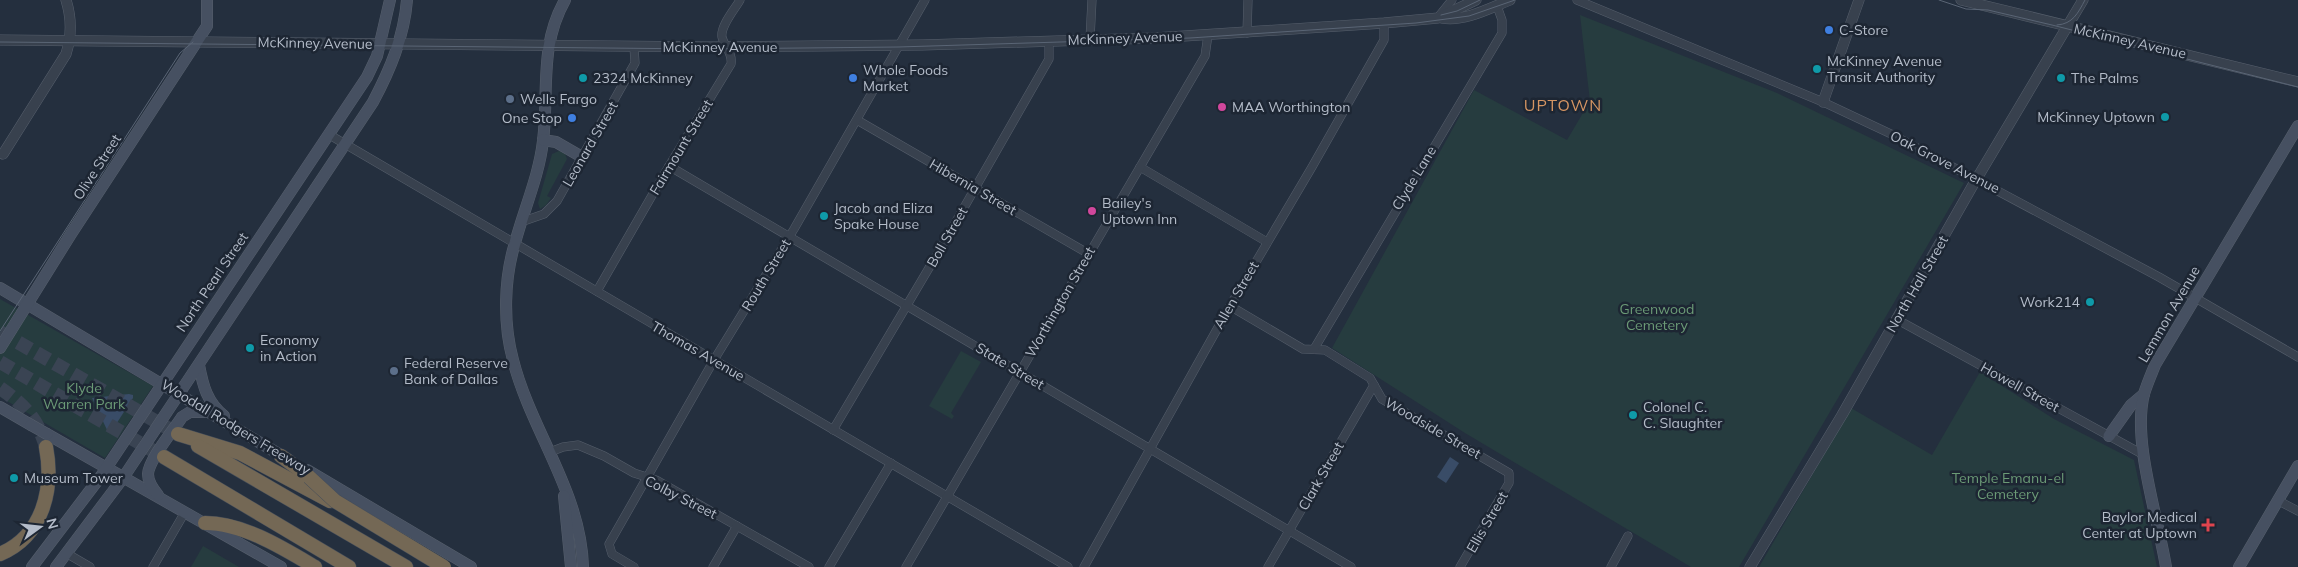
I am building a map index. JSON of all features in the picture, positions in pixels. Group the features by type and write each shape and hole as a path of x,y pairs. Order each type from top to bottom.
{"highway":[{"path":"406,567 178,434 240,453 316,492 449,567"},
{"path":"0,554 12,549 27,537 40,516 50,479 47,441"},
{"path":"281,456 309,477 335,501 444,567"},
{"path":"164,457 349,567"},
{"path":"205,523 219,523 251,534 281,547 315,567"}],"main road":[{"name":"Olive Street","path":"0,348 207,26 207,0"},
{"name":"North Pearl Street","path":"32,567 107,468 367,77 381,44 390,0"},
{"path":"56,567 124,478 373,102 387,74 398,44 407,0"},
{"path":"565,0 552,28 548,46 543,140 536,173 514,244 507,290 510,344 522,388 574,510 582,567"},
{"name":"Lemmon Avenue","path":"2166,567 2144,455 2141,425 2144,394 2155,365 2298,126"},
{"path":"543,140 556,142 582,157"},
{"name":"Woodall Rodgers Freeway","path":"0,288 471,567"},
{"path":"199,365 206,395 231,426"},
{"path":"2109,436 2130,405 2144,394"},
{"path":"0,407 31,425 47,441 107,468 281,567"},
{"path":"160,498 150,484 148,475 150,465 182,417 194,412 208,412"},
{"path":"2239,567 2298,466"},
{"path":"563,484 570,567"}],"street":[{"path":"3,154 62,62 70,40 71,20 66,0"},
{"name":"Fairmount Street","path":"597,292 668,166 731,64 732,59 722,36 723,30 740,0"},
{"name":"Routh Street","path":"634,567 615,556 610,551 609,544 714,360 790,236 925,0"},
{"path":"1090,39 1092,0"},
{"path":"1247,33 1248,0"},
{"path":"1438,18 1452,0"},
{"name":"McKinney Avenue","path":"1438,18 1476,0"},
{"name":"McKinney Avenue","path":"0,40 634,47 898,45 1208,35 1438,18 1447,19 1497,6 1510,0"},
{"name":"Oak Grove Avenue","path":"1577,0 1823,102 1891,134 1977,178 2196,298 2298,357"},
{"path":"1823,102 1859,0"},
{"name":"McKinney Avenue","path":"1961,0 2298,82"},
{"name":"North Hall Street","path":"1750,567 2083,0"},
{"name":"Clyde Lane","path":"1314,349 1502,33 1502,20 1497,6"},
{"name":"Allen Street","path":"1084,567 1230,306 1384,40 1384,23"},
{"name":"Worthington Street","path":"906,567 1206,54 1208,35"},
{"name":"Boll Street","path":"833,430 1049,59 1049,41"},
{"name":"Leonard Street","path":"521,222 544,214 552,208 635,63 634,47"},
{"name":"Hibernia Street","path":"857,120 1089,254"},
{"name":"Thomas Avenue","path":"328,134 1068,567"},
{"name":"State Street","path":"668,166 1351,567"},
{"path":"1140,167 1267,242"},
{"name":"Woodside Street","path":"1230,306 1303,349 1325,350 1367,376 1382,399 1506,471 1510,476"},
{"name":"Howell Street","path":"1896,319 2144,455"},
{"name":"Clark Street","path":"1268,567 1374,385"},
{"name":"Colby Street","path":"550,452 578,445 604,456 634,474 656,480 809,567"},
{"path":"829,567 891,463"},
{"name":"Ellis Street","path":"1460,567 1509,483 1510,476"},
{"path":"2277,500 2298,511"},
{"path":"153,567 185,512"},
{"path":"713,567 737,526"},
{"path":"1611,567 1628,536"},
{"path":"66,553 90,567"}],"green space":[{"name":"Greenwood Cemetery","path":"1580,15 1777,93 1964,183 1739,567 1691,567 1465,433 1332,348 1474,90 1567,140 1590,101"},
{"path":"559,151 565,154 567,159 547,196 551,198 540,209 538,203 552,154"},
{"name":"Klyde Warren Park","path":"0,299 153,386 105,458 0,397"},
{"path":"961,351 981,362 951,413 954,416 952,419 929,406"},
{"name":"Temple Emanu-el Cemetery","path":"1980,372 2054,419 2134,460 2157,567 1759,567 1851,408 1932,455"},
{"path":"203,546 239,567 191,567"}],"water":[{"path":"133,395 133,398 111,432 108,432 92,398"},
{"path":"1450,457 1459,463 1446,483 1437,477"}],"tunnel":[{"path":"0,332 178,434"},
{"path":"0,362 164,457"},
{"path":"0,388 29,413 39,428 46,447"}],"tram line":[{"path":"1441,15 1457,11 1480,0"},
{"path":"0,42 706,49 898,47 1190,38 1416,23 1469,16 1515,0"},
{"path":"1939,0 1966,9 1988,10 2052,25 2298,87"},
{"path":"2057,25 2071,20 2085,0"},
{"path":"0,331 180,53 193,42"}],"place":[{"name":"C-Store","path":"1829,30"},
{"name":"McKinney Avenue Transit Authority","path":"1817,69"},
{"name":"2324 McKinney","path":"583,78"},
{"name":"Whole Foods Market","path":"853,78"},
{"name":"The Palms","path":"2061,78"},
{"name":"Wells Fargo","path":"510,99"},
{"name":"MAA Worthington","path":"1222,107"},
{"name":"McKinney Uptown","path":"2165,117"},
{"name":"One Stop","path":"572,118"},
{"name":"Bailey's Uptown Inn","path":"1092,211"},
{"name":"Jacob and Eliza Spake House","path":"824,216"},
{"name":"Work214","path":"2090,302"},
{"name":"Economy in Action","path":"250,348"},
{"name":"Federal Reserve Bank of Dallas","path":"394,371"},
{"name":"Colonel C. C. Slaughter","path":"1633,415"},
{"name":"Museum Tower","path":"14,478"},
{"name":"Baylor Medical Center at Uptown","path":"2208,525"}],"district":[{"name":"UPTOWN","path":"1563,105"}]}
